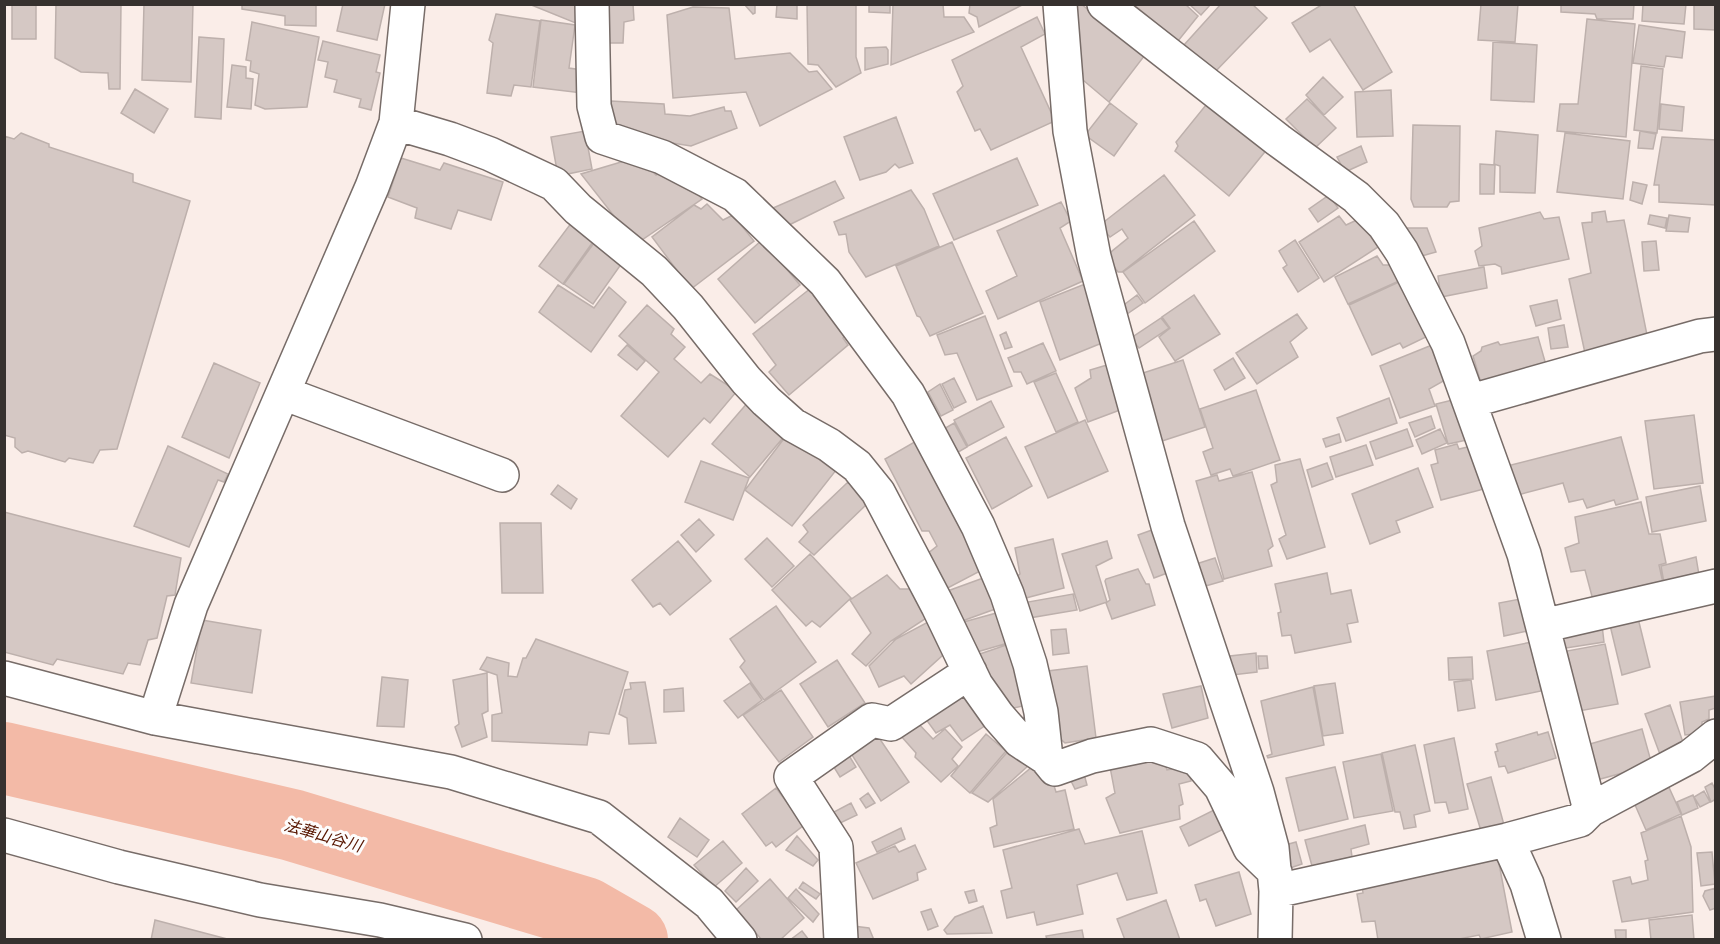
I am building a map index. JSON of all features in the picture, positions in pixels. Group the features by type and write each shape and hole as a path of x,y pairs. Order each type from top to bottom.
{"street":[{"path":"154,718 191,605 372,187 396,123 408,4"},
{"path":"592,4 594,106 602,137 662,157 735,195 825,282 908,394 978,526 1007,594 1030,664 1041,712 1046,758"},
{"path":"1060,4 1070,131 1095,257 1168,526 1257,792 1272,848 1276,881 1275,939"},
{"path":"1104,4 1278,140 1356,197 1384,225 1402,252 1448,343 1471,401 1524,554 1590,810"},
{"path":"396,123 490,154 554,184 578,210 654,271 688,307 746,380 766,401 793,425 829,445 857,466 878,492 970,672 998,716 1020,741 1046,758 1056,769 1092,756 1151,744 1197,759 1221,787 1250,848 1276,881"},
{"path":"1471,401 1700,336 1716,334"},
{"path":"283,393 502,475"},
{"path":"1543,628 1555,623 1716,586"},
{"path":"841,939 836,847 791,777 872,720 891,724 970,672"},
{"path":"4,678 154,718 451,772 599,817 709,903 740,939"},
{"path":"1276,881 1507,840 1580,820 1590,810 1691,756 1716,736"},
{"path":"4,835 129,870 260,900 380,920 465,939"},
{"path":"1507,840 1527,884 1544,939"}],"building":[{"path":"12,4 36,4 36,39 12,39"},
{"path":"56,4 121,4 120,89 109,89 108,73 81,72 55,58"},
{"path":"144,4 193,4 191,82 142,80"},
{"path":"242,4 316,4 316,26 285,25 285,16 242,9"},
{"path":"343,4 385,4 377,40 337,31"},
{"path":"529,4 578,4 578,24"},
{"path":"600,4 633,4 634,20 624,22 623,43 602,43"},
{"path":"744,4 755,4 755,13 753,14"},
{"path":"777,4 797,4 797,19 776,17"},
{"path":"807,4 856,4 856,57 861,73 836,87 818,65 808,64"},
{"path":"869,4 890,4 890,13 869,12"},
{"path":"893,4 943,4 944,17 964,17 974,32 891,65"},
{"path":"970,4 1024,4 979,27 977,17 969,13"},
{"path":"1074,4 1081,4 1145,55 1109,102 1077,75"},
{"path":"1133,4 1185,4 1198,16 1178,41"},
{"path":"1189,4 1211,4 1201,15"},
{"path":"1221,4 1252,4 1267,18 1214,73 1184,45"},
{"path":"1323,4 1353,4 1392,72 1363,90 1330,39 1310,52 1292,23"},
{"path":"1481,4 1518,4 1515,42 1478,40"},
{"path":"1561,4 1634,4 1633,19 1597,19 1595,14 1561,12"},
{"path":"1643,4 1686,4 1684,24 1642,21"},
{"path":"1694,4 1716,4 1716,30 1694,29"},
{"path":"693,7 729,8 735,59 790,53 809,72 817,71 832,89 760,126 746,92 673,98 667,15"},
{"path":"496,14 540,21 531,87 514,85 511,96 487,93 493,43 489,40"},
{"path":"1037,17 1045,34 1021,47 1055,121 991,150 980,129 975,131 957,92 963,86 952,60"},
{"path":"1587,19 1635,24 1626,137 1557,131 1560,104 1578,104"},
{"path":"541,20 575,25 569,68 582,70 582,93 533,87"},
{"path":"252,22 319,37 307,107 265,109 255,105 259,74 250,71 251,61 246,60"},
{"path":"1639,25 1685,32 1682,58 1666,56 1664,67 1633,63"},
{"path":"199,37 224,39 221,119 195,117"},
{"path":"323,41 380,55 376,72 380,73 371,110 359,107 361,99 334,92 337,80 325,77 328,62 318,60"},
{"path":"1493,42 1537,45 1534,102 1491,100"},
{"path":"886,47 888,64 865,70 865,48"},
{"path":"232,65 246,67 246,78 253,79 251,109 227,107"},
{"path":"1641,66 1663,69 1657,133 1634,130"},
{"path":"1323,77 1343,97 1324,115 1306,95"},
{"path":"135,89 168,109 154,133 121,113"},
{"path":"1391,90 1393,136 1357,137 1355,92"},
{"path":"1307,99 1336,128 1315,148 1286,119"},
{"path":"1210,100 1268,148 1229,196 1175,151 1178,146 1176,142"},
{"path":"611,101 664,104 665,114 690,116 724,107 725,111 731,111 737,128 691,146 647,139 612,121"},
{"path":"1110,103 1137,124 1114,156 1085,135"},
{"path":"1661,104 1684,107 1682,131 1659,129"},
{"path":"896,117 913,163 899,168 895,164 886,172 860,180 844,137"},
{"path":"1413,125 1460,126 1459,201 1450,202 1447,207 1414,207 1411,199"},
{"path":"585,131 592,169 558,176 551,137"},
{"path":"1496,131 1538,135 1535,193 1500,192 1500,166 1494,164"},
{"path":"1640,131 1656,134 1653,149 1638,148"},
{"path":"21,133 49,144 49,147 133,174 133,182 190,201 117,449 100,450 93,463 69,458 65,462 28,451 22,453 15,447 15,438 4,435 4,136 14,139"},
{"path":"1565,133 1630,141 1623,199 1557,192"},
{"path":"1662,137 1716,140 1716,205 1659,202 1659,185 1654,185"},
{"path":"1361,146 1367,162 1345,172 1337,157"},
{"path":"401,158 440,170 444,163 503,182 491,220 458,210 451,229 415,218 417,208 388,197"},
{"path":"1017,158 1038,205 954,240 933,194"},
{"path":"631,159 644,163 656,175 661,172 689,183 702,199 636,244 581,174"},
{"path":"1480,164 1495,165 1494,194 1480,194"},
{"path":"1164,175 1195,215 1122,272 1118,272 1106,256 1128,238 1122,229 1110,237 1100,225"},
{"path":"835,181 844,198 789,225 773,208"},
{"path":"1633,182 1647,185 1642,204 1630,200"},
{"path":"911,190 924,209 939,246 866,277 849,252 846,234 839,235 834,222"},
{"path":"1329,195 1338,208 1318,222 1309,209"},
{"path":"1061,202 1071,221 1060,228 1083,281 998,319 986,291 1017,276 997,231"},
{"path":"707,204 723,220 733,215 754,241 691,289 652,237 694,205 701,209"},
{"path":"1605,211 1607,222 1624,220 1648,340 1585,353 1569,279 1591,273 1582,223 1592,222 1592,213"},
{"path":"1540,212 1544,219 1559,217 1569,259 1502,274 1501,267 1495,264 1479,266 1475,251 1482,246 1479,228"},
{"path":"1650,215 1667,218 1665,228 1648,224"},
{"path":"1669,215 1690,218 1688,232 1666,231"},
{"path":"1339,216 1346,225 1359,219 1378,247 1324,282 1299,242"},
{"path":"1194,221 1215,251 1145,303 1123,272"},
{"path":"572,222 595,239 563,284 539,266"},
{"path":"1404,228 1427,228 1436,252 1418,257"},
{"path":"762,240 800,285 755,323 718,279"},
{"path":"1295,240 1319,278 1298,292 1283,268 1287,265 1279,251"},
{"path":"1656,241 1659,270 1644,271 1642,242"},
{"path":"952,242 983,313 930,336 920,317 917,316 896,266"},
{"path":"594,243 622,263 593,304 564,284"},
{"path":"1377,256 1383,265 1392,265 1399,281 1348,304 1335,277"},
{"path":"1484,267 1487,288 1441,297 1438,276"},
{"path":"1401,281 1426,337 1403,348 1400,343 1372,355 1349,305"},
{"path":"1085,284 1102,343 1060,360 1040,302"},
{"path":"558,285 594,308 609,287 626,302 591,352 539,312"},
{"path":"811,288 846,335 843,338 848,345 789,395 769,372 776,365 753,334"},
{"path":"1137,295 1143,303 1127,314 1121,307"},
{"path":"1194,295 1220,334 1175,361 1159,337 1170,328 1162,317"},
{"path":"1557,300 1561,319 1536,326 1530,306"},
{"path":"647,305 674,329 671,334 685,347 674,359 701,383 710,374 737,391 710,423 704,418 668,457 621,416 659,372 619,336"},
{"path":"1297,314 1307,328 1290,342 1298,357 1257,384 1236,353"},
{"path":"985,316 1012,386 977,400 957,353 945,355 937,335"},
{"path":"1161,318 1169,328 1139,348 1131,338"},
{"path":"1564,325 1568,347 1551,349 1548,328"},
{"path":"1006,332 1012,347 1005,349 1000,335"},
{"path":"1538,337 1546,365 1481,383 1473,356 1481,351 1482,347 1498,342 1500,345"},
{"path":"1043,343 1056,371 1027,384 1021,372 1014,372 1008,358"},
{"path":"627,345 645,361 637,370 618,355"},
{"path":"1432,345 1447,379 1429,389 1435,406 1400,418 1380,366"},
{"path":"1233,358 1245,378 1225,390 1214,370"},
{"path":"1183,360 1205,427 1159,442 1140,374"},
{"path":"214,363 260,383 229,458 182,437"},
{"path":"1107,365 1120,410 1088,422 1075,388 1091,378 1090,370"},
{"path":"1056,373 1078,422 1056,432 1034,382"},
{"path":"954,378 966,402 954,408 942,384"},
{"path":"940,384 953,410 941,416 928,392"},
{"path":"1256,390 1280,460 1233,476 1230,469 1211,475 1203,452 1213,448 1200,409"},
{"path":"1389,398 1397,423 1346,441 1337,418"},
{"path":"1457,399 1467,440 1448,444 1436,404"},
{"path":"749,401 787,433 750,477 712,444"},
{"path":"991,401 1004,427 968,446 954,420"},
{"path":"1694,415 1703,483 1654,489 1645,421"},
{"path":"1431,416 1435,428 1415,437 1409,423"},
{"path":"1085,420 1108,471 1048,498 1025,447"},
{"path":"954,423 967,447 955,454 942,430"},
{"path":"1407,429 1413,446 1376,459 1370,442"},
{"path":"1440,429 1447,443 1422,454 1416,440"},
{"path":"789,432 837,469 792,526 745,490"},
{"path":"1339,434 1341,442 1326,447 1323,439"},
{"path":"1006,437 1032,486 992,509 966,458"},
{"path":"1621,437 1638,499 1616,505 1614,500 1587,508 1583,499 1569,502 1563,483 1514,496 1507,466"},
{"path":"918,440 984,569 940,592 922,558 937,546 929,531 922,531 885,459"},
{"path":"1457,444 1459,449 1472,446 1484,489 1441,500 1431,465 1438,463 1435,450"},
{"path":"1366,445 1373,465 1336,477 1330,457"},
{"path":"168,446 228,474 224,482 218,480 189,547 134,526"},
{"path":"1300,459 1325,547 1287,559 1279,539 1286,535 1271,485 1277,482 1275,465"},
{"path":"701,461 749,478 733,520 685,502"},
{"path":"1327,463 1333,479 1312,487 1307,470"},
{"path":"1418,468 1433,507 1396,521 1400,532 1370,544 1352,494"},
{"path":"1252,472 1273,546 1268,550 1272,566 1224,579 1196,481 1217,475 1219,481"},
{"path":"848,482 868,503 814,555 799,542 808,532 803,525"},
{"path":"558,485 577,499 571,509 551,494"},
{"path":"1700,486 1706,521 1652,532 1646,497"},
{"path":"1641,502 1649,534 1660,534 1666,563 1659,565 1663,583 1593,600 1585,570 1571,572 1565,548 1579,543 1575,517"},
{"path":"4,512 181,558 175,595 167,596 157,638 148,640 140,665 128,663 123,674 57,659 53,665 4,652"},
{"path":"699,519 714,535 696,552 681,535"},
{"path":"500,523 541,523 543,593 502,593"},
{"path":"1163,526 1178,569 1154,578 1138,535"},
{"path":"767,538 794,566 772,587 745,559"},
{"path":"1053,539 1064,588 1022,599 1016,577 1020,574 1015,548"},
{"path":"678,541 711,581 670,615 660,603 653,607 632,580"},
{"path":"1107,541 1112,558 1096,566 1107,602 1080,611 1062,554"},
{"path":"810,554 851,598 820,627 812,621 806,626 772,590"},
{"path":"1696,557 1699,575 1664,583 1661,566"},
{"path":"1215,558 1223,581 1202,587 1196,564"},
{"path":"1138,569 1146,584 1149,584 1155,605 1112,619 1106,603 1110,600 1106,579"},
{"path":"1327,573 1331,594 1351,590 1358,622 1347,624 1351,642 1295,653 1291,635 1282,636 1278,613 1281,612 1275,584"},
{"path":"887,575 900,589 912,589 928,617 891,641 866,666 852,654 871,633 850,600"},
{"path":"986,577 998,608 954,624 942,593"},
{"path":"1073,594 1077,610 1029,618 1028,602"},
{"path":"1520,599 1527,631 1504,636 1499,603"},
{"path":"776,606 816,662 764,700 740,667 745,661 730,639"},
{"path":"1000,612 1008,643 970,654 960,623"},
{"path":"1637,614 1650,667 1622,675 1609,621"},
{"path":"202,620 261,630 252,693 191,683"},
{"path":"928,622 943,655 911,684 904,676 879,687 869,666 896,639"},
{"path":"1602,625 1604,642 1560,649 1558,631"},
{"path":"1066,629 1069,653 1053,655 1051,630"},
{"path":"536,639 628,672 609,734 589,732 587,745 492,741 492,715 502,713 497,675 480,669 487,657 509,663 508,676 517,677 523,658 526,658"},
{"path":"1532,642 1541,691 1496,700 1487,651"},
{"path":"1009,644 1027,705 1005,710 977,655"},
{"path":"1605,644 1618,704 1579,711 1567,651"},
{"path":"1256,653 1257,672 1232,675 1230,656"},
{"path":"1258,656 1267,656 1268,668 1259,669"},
{"path":"1472,657 1473,679 1449,680 1448,658"},
{"path":"837,660 865,703 828,727 800,684"},
{"path":"1087,666 1096,738 1065,743 1056,735 1048,671"},
{"path":"487,673 488,711 482,714 487,737 462,747 455,727 459,724 453,680"},
{"path":"382,677 408,680 404,727 377,726"},
{"path":"1471,680 1475,708 1458,711 1454,682"},
{"path":"645,682 656,743 629,744 627,718 619,714 625,690 631,689 630,683"},
{"path":"750,683 762,700 738,718 724,701"},
{"path":"1335,683 1343,733 1323,736 1314,686"},
{"path":"961,685 986,725 962,741 950,725 936,733 920,711"},
{"path":"1201,686 1208,718 1172,728 1163,694"},
{"path":"1313,687 1324,745 1268,758 1267,756 1272,754 1261,701"},
{"path":"683,688 684,711 664,712 664,690"},
{"path":"781,690 813,737 779,762 743,715"},
{"path":"1716,696 1716,708 1709,710 1709,719 1702,722 1702,733 1685,735 1680,702"},
{"path":"1670,705 1685,748 1661,757 1645,714"},
{"path":"916,721 933,739 945,729 962,747 952,759 958,766 941,782 915,757 916,753 901,736"},
{"path":"873,729 909,782 881,801 847,747"},
{"path":"1642,729 1652,765 1593,781 1583,746"},
{"path":"1537,732 1538,735 1548,732 1556,758 1508,773 1505,766 1499,767 1495,752 1498,751 1496,744"},
{"path":"986,734 1006,751 970,793 951,776"},
{"path":"1454,738 1468,809 1449,813 1446,802 1435,803 1424,745"},
{"path":"1415,745 1430,811 1414,815 1416,827 1404,829 1400,812 1395,812 1382,753"},
{"path":"845,749 856,767 840,777 829,759"},
{"path":"1010,749 1029,765 988,802 972,793"},
{"path":"1162,754 1167,770 1188,766 1191,781 1179,784 1183,804 1179,806 1180,819 1120,833 1106,798 1115,793 1110,767"},
{"path":"1381,754 1393,811 1354,818 1343,762"},
{"path":"1032,767 1051,776 1056,792 1065,790 1074,829 994,847 990,828 997,825 993,799"},
{"path":"1335,767 1348,819 1299,831 1286,778"},
{"path":"1084,774 1087,785 1075,789 1070,779"},
{"path":"1491,777 1504,825 1481,831 1467,784"},
{"path":"1667,783 1681,814 1646,830 1632,798"},
{"path":"1712,783 1716,791 1716,799 1711,802 1705,787"},
{"path":"776,788 804,825 776,847 772,842 766,846 742,814"},
{"path":"1704,791 1710,802 1700,807 1694,797"},
{"path":"868,793 875,803 866,808 860,799"},
{"path":"1693,795 1698,808 1682,815 1677,802"},
{"path":"851,803 857,815 838,824 832,813"},
{"path":"1218,808 1228,827 1189,846 1180,827"},
{"path":"1681,816 1691,847 1693,912 1622,922 1613,881 1630,877 1632,884 1648,880 1645,861 1648,860 1641,833"},
{"path":"680,818 709,840 697,857 668,837"},
{"path":"1365,825 1369,844 1351,849 1352,857 1312,866 1305,840"},
{"path":"901,828 905,839 877,852 872,842"},
{"path":"1079,829 1085,844 1142,831 1157,893 1127,900 1117,873 1077,885 1083,914 1037,925 1034,912 1007,918 1001,891 1012,888 1003,850"},
{"path":"797,836 818,860 813,866 786,850"},
{"path":"723,841 742,863 714,887 694,865"},
{"path":"1296,842 1302,864 1290,868 1285,845"},
{"path":"915,845 926,869 917,873 918,880 873,899 856,863 895,846 899,852"},
{"path":"1712,852 1715,884 1701,886 1697,853"},
{"path":"1497,853 1512,932 1481,939 1479,935 1454,940 1378,940 1375,921 1362,922 1357,894 1363,893 1361,877"},
{"path":"746,868 758,881 736,902 725,891"},
{"path":"1239,872 1251,914 1216,926 1206,899 1200,901 1195,885"},
{"path":"770,879 804,918 780,940 762,940 736,910"},
{"path":"803,882 820,894 816,899 799,888"},
{"path":"1716,888 1716,908 1710,910 1703,896 1705,891"},
{"path":"796,889 819,914 813,922 788,898"},
{"path":"974,890 977,901 969,903 965,892"},
{"path":"1166,900 1180,940 1125,940 1117,919"},
{"path":"983,906 992,933 947,934 944,930 955,917"},
{"path":"931,909 938,926 928,930 921,912"},
{"path":"1692,915 1694,940 1651,940 1649,920"},
{"path":"155,920 231,940 151,940"},
{"path":"853,926 869,928 874,940 854,940"},
{"path":"1082,930 1084,940 1047,940 1046,936"},
{"path":"1615,930 1626,930 1626,940 1616,940"},
{"path":"802,931 809,940 790,940"}],"waterway":[{"name":"法華山谷川","path":"4,758 292,825 585,913 632,940"}]}
